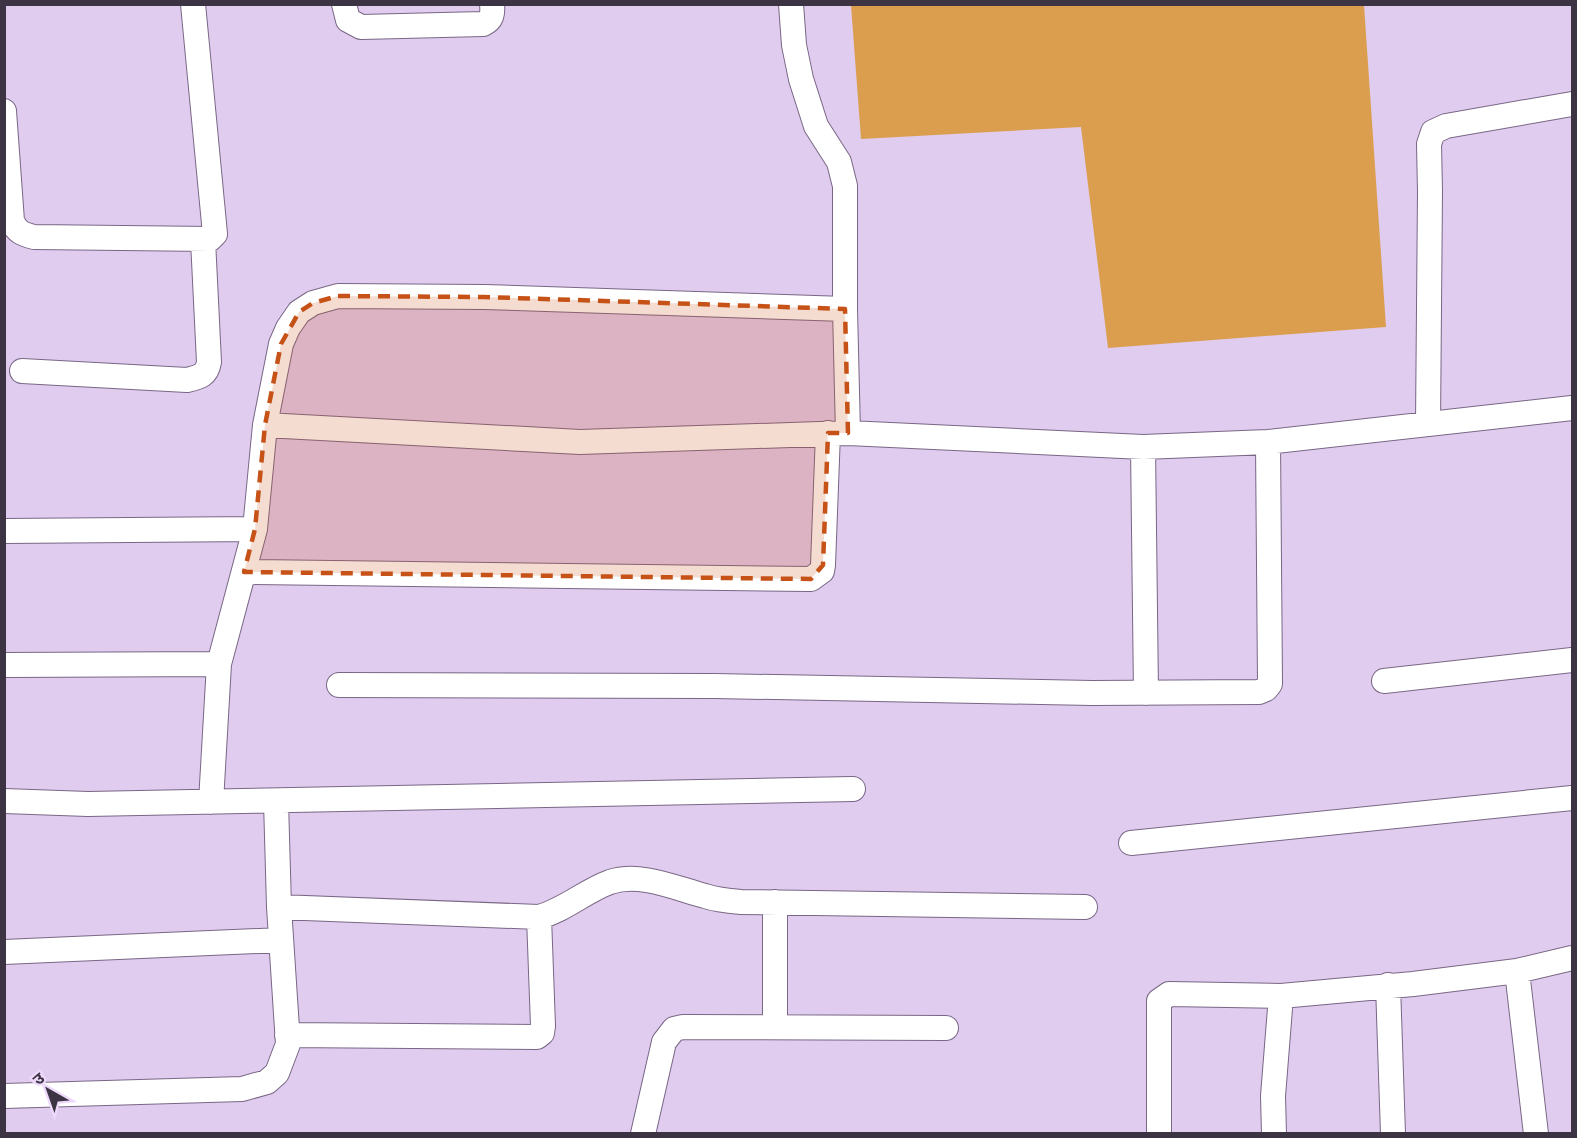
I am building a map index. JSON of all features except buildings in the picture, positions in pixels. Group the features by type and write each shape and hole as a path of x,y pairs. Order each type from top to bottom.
{"street":[{"path":"4,111 12,221 23,235 210,239 215,234 193,4"},
{"path":"344,4 348,20 361,27 483,24 493,14 492,4"},
{"path":"244,572 811,579 822,571 838,433 845,309 845,186 839,162 816,126 801,79 794,45 791,4"},
{"path":"1428,424 1430,192 1428,144 1430,135 1446,126 1572,105"},
{"path":"22,371 187,380 204,375 208,370 209,362 203,240"},
{"path":"211,802 219,664 255,529 265,425 281,344 299,312 313,303 338,296 496,298 845,309"},
{"path":"265,425 579,442 838,433 1143,447 1268,442 1572,408"},
{"path":"339,685 715,686 1146,693 1259,692 1270,684 1268,442"},
{"path":"1143,447 1146,693"},
{"path":"4,531 255,529"},
{"path":"1384,681 1572,660"},
{"path":"4,665 219,664"},
{"path":"4,801 88,804 853,789"},
{"path":"1131,843 1572,798"},
{"path":"4,1096 242,1089 267,1082 277,1073 288,1044 279,907 276,801"},
{"path":"279,907 539,917 564,908 610,882 627,879 668,885 722,900 1085,907"},
{"path":"775,902 775,1027"},
{"path":"287,1035 537,1037 542,1033 543,1026 539,917"},
{"path":"4,952 281,940"},
{"path":"1159,1134 1160,999 1169,994 1281,996 1517,971 1572,958"},
{"path":"1517,971 1536,1134"},
{"path":"1388,985 1393,1134"},
{"path":"1274,1134 1273,1096 1281,996"},
{"path":"642,1134 664,1042 674,1029 683,1026 946,1029"}],"highlighted area":[{"path":"338,296 484,297 845,309 848,433 828,433 823,565 811,579 244,572 255,529 265,425 281,344 299,312 313,303"}],"shaded area":[{"path":"851,5 1364,5 1386,327 1108,348 1081,127 861,139"}]}
